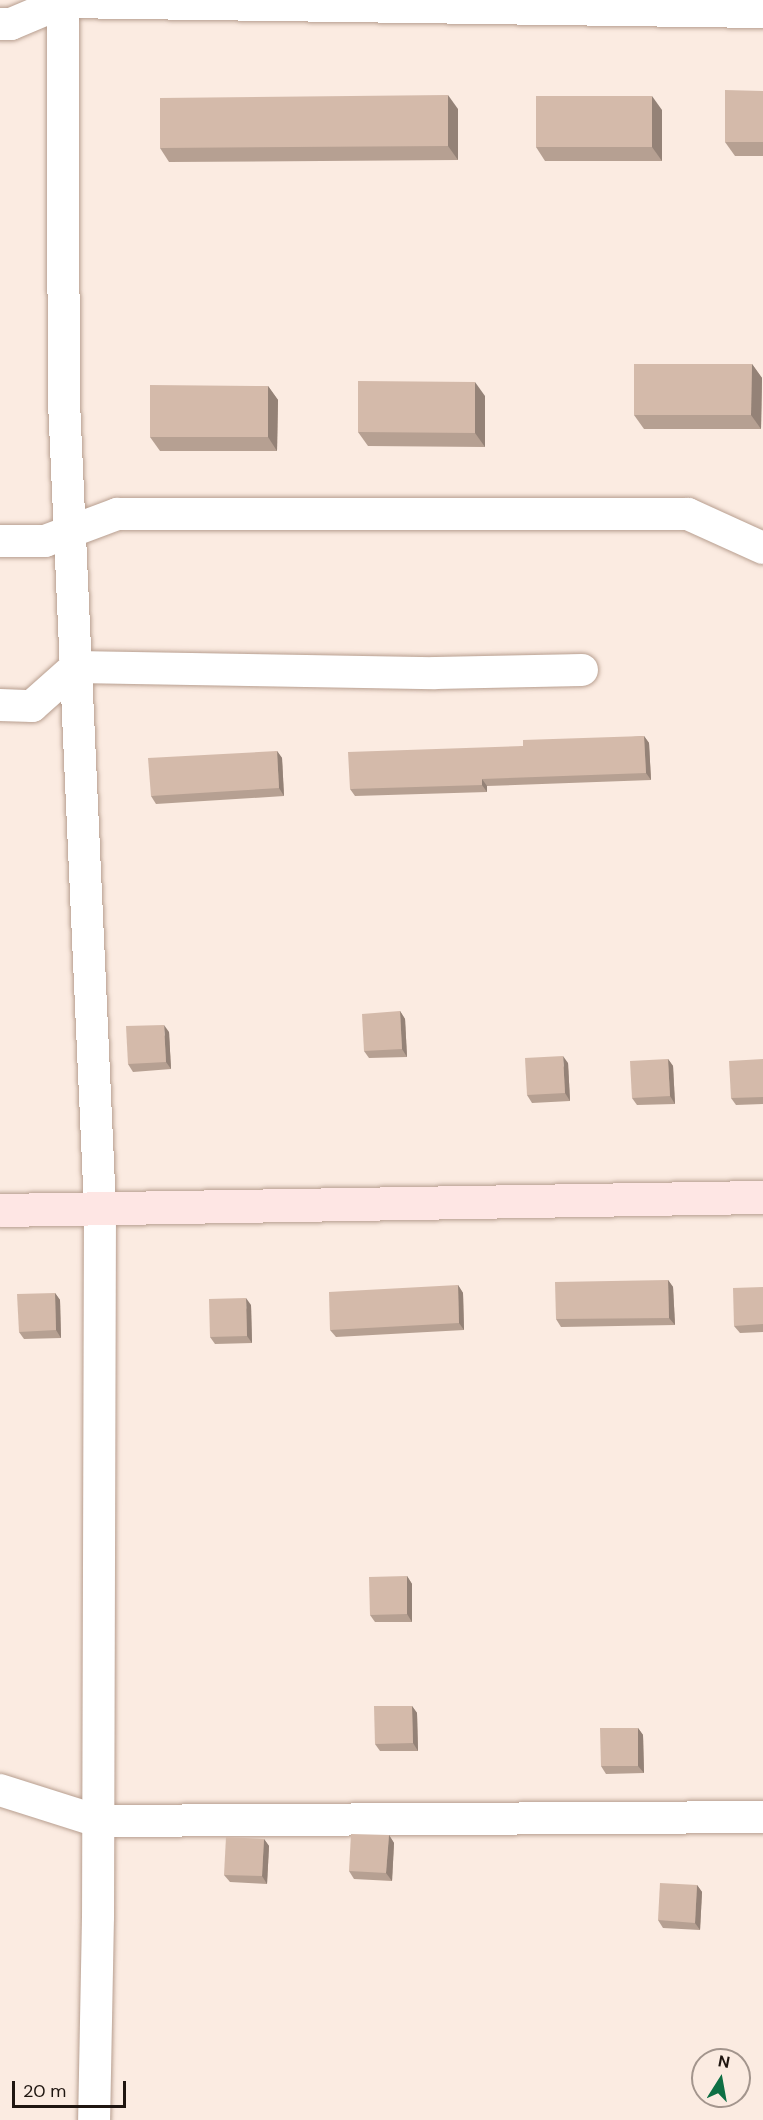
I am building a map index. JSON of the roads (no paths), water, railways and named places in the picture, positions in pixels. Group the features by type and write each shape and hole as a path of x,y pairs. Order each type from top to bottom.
{"main road":[{"path":"0,1210 763,1197"}],"street":[{"path":"0,24 11,24 63,1 763,12"},
{"path":"63,1 64,402 100,1208 98,1821 94,2120"},
{"path":"0,541 45,541 117,514 688,514 763,548"},
{"path":"0,705 32,706 76,667 435,673 582,670"},
{"path":"0,1790 98,1821 763,1816"}]}
